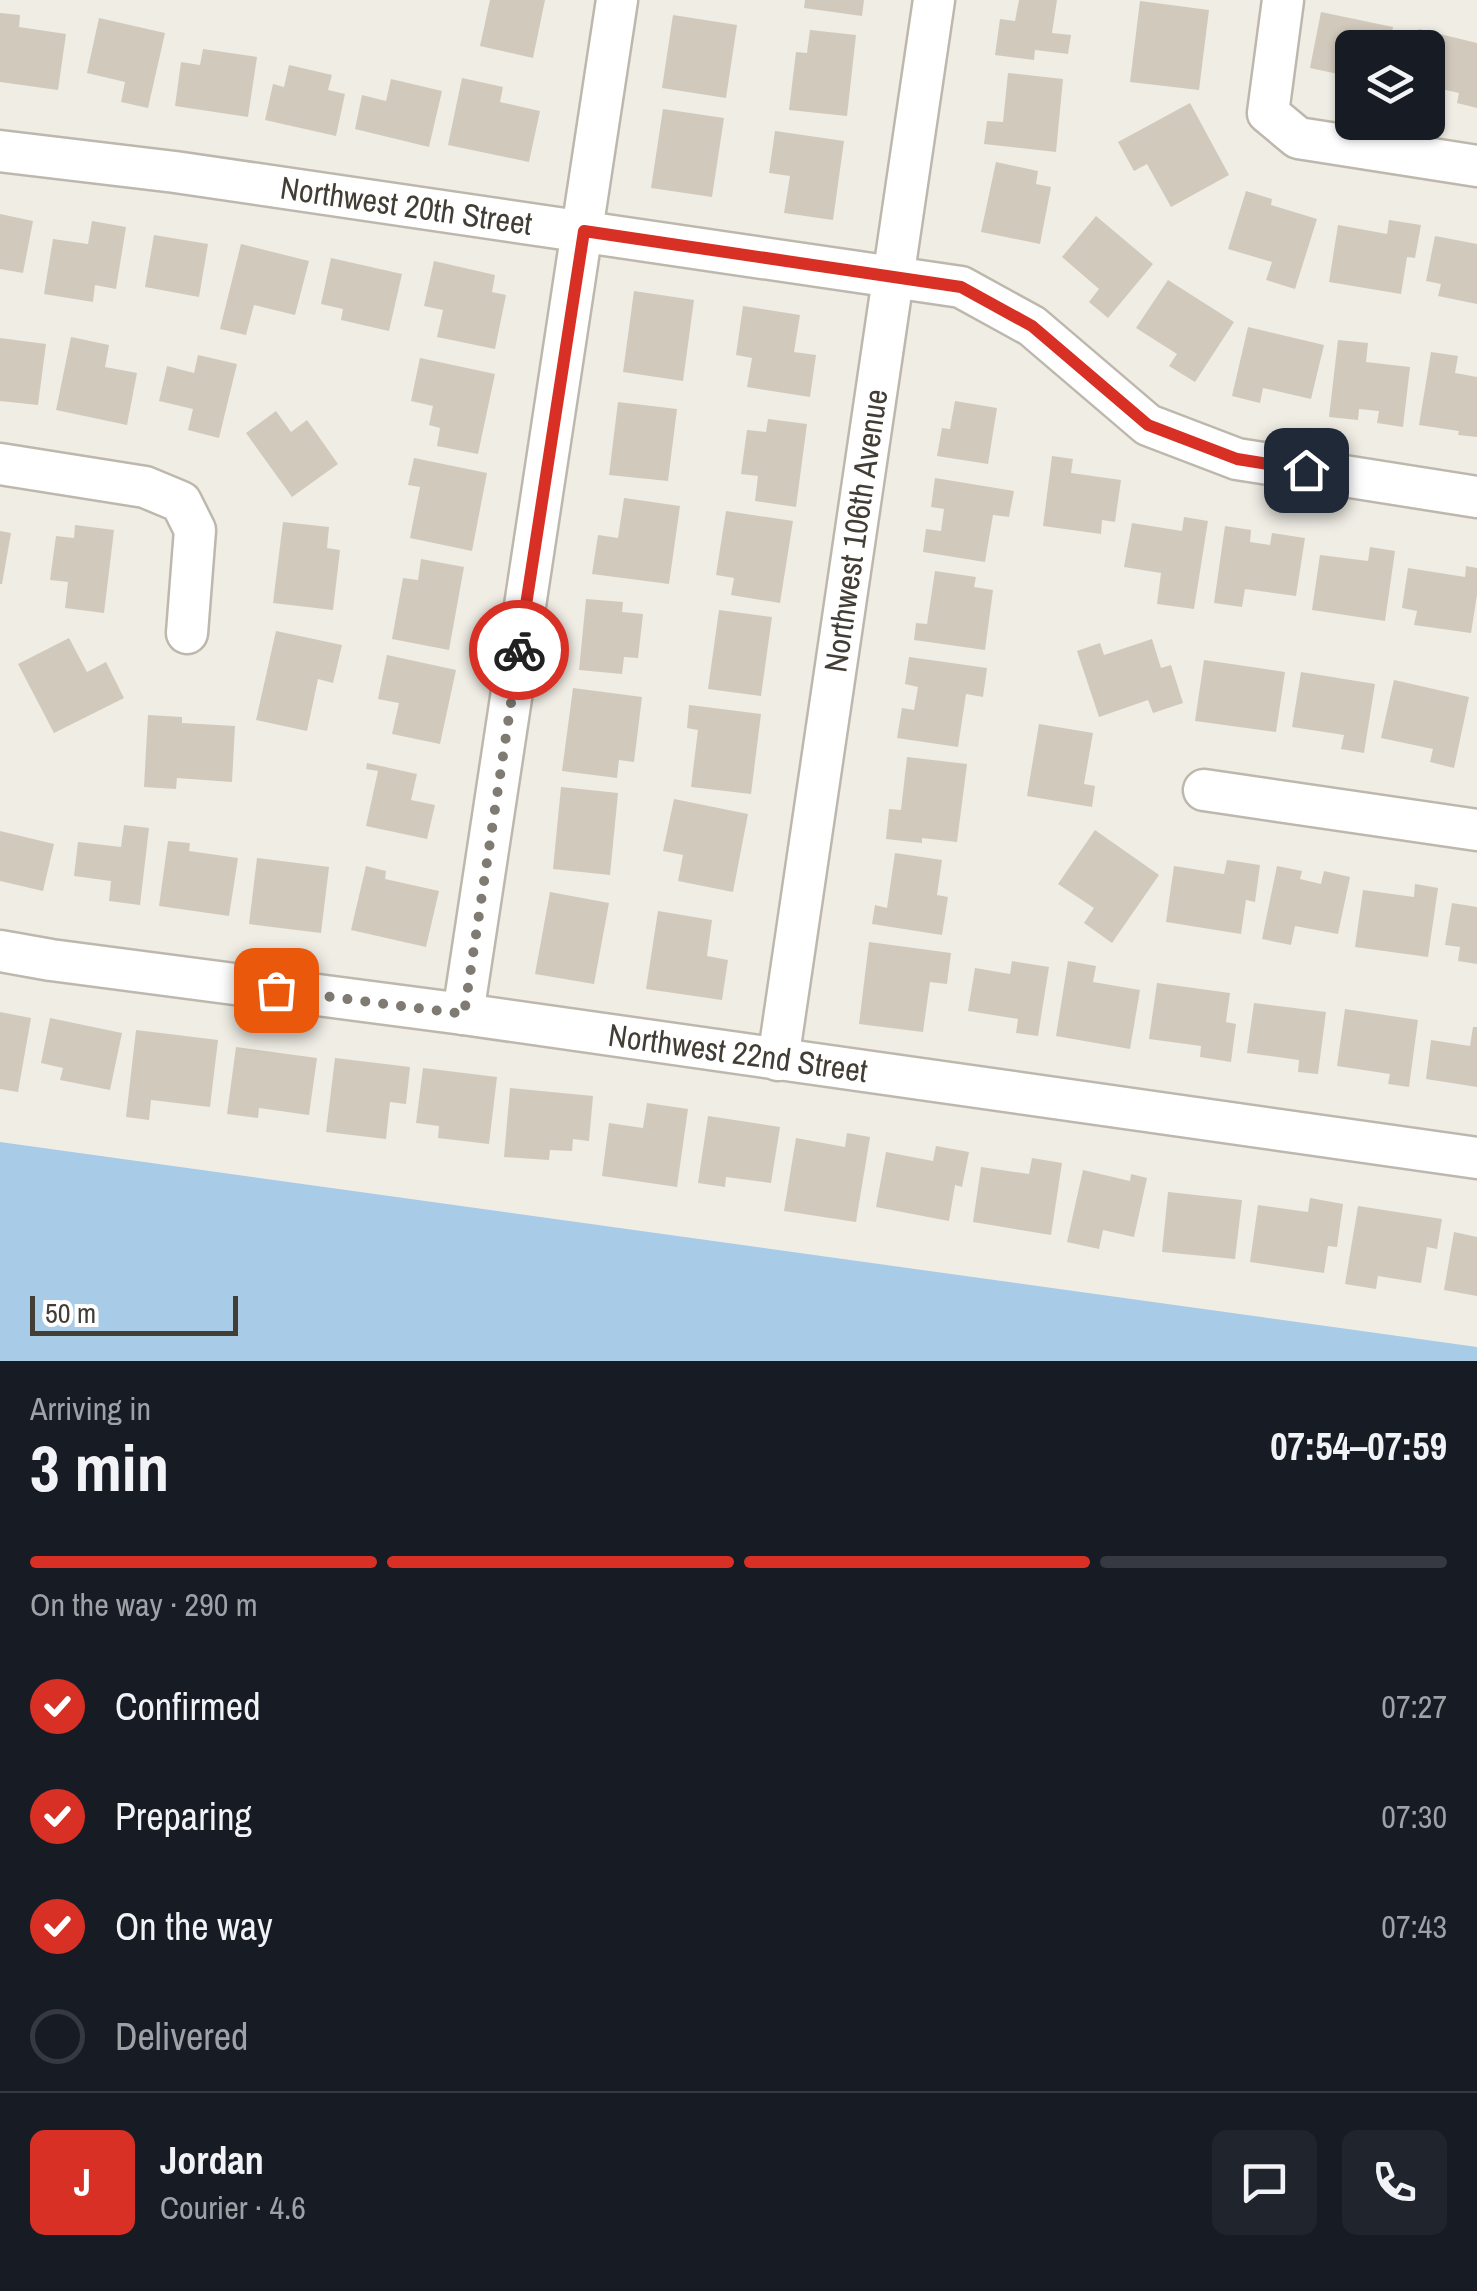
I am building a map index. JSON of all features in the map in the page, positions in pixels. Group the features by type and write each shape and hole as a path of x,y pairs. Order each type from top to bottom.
{"street":[{"path":"464,1014 617,0"},
{"name":"Northwest 106th Avenue","path":"778,1060 934,0"},
{"path":"1283,0 1268,113 1298,138 1477,166"},
{"name":"Northwest 20th Street","path":"0,151 175,172 961,287 1032,326 1148,425 1237,459 1477,497"},
{"path":"0,464 145,487 181,502 195,530 186,633"},
{"path":"1204,790 1477,830"},
{"name":"Northwest 22nd Street","path":"0,951 1477,1158"}],"water":[{"path":"0,1142 1477,1347 1477,1361 0,1361"}],"building":[{"path":"490,0 545,0 533,58 480,46"},
{"path":"805,0 864,0 862,16 804,8"},
{"path":"1019,0 1057,0 1052,33 1071,35 1068,54 1035,50 1034,60 995,55 1000,19 1015,21"},
{"path":"1140,1 1209,10 1199,90 1130,82"},
{"path":"1321,12 1393,27 1335,30 1335,73 1310,68"},
{"path":"0,13 20,15 19,27 66,34 58,90 0,82"},
{"path":"673,15 737,25 726,98 662,88"},
{"path":"99,18 165,33 148,108 121,102 125,82 87,73"},
{"path":"810,30 856,35 847,116 789,110 796,52 807,53"},
{"path":"1445,35 1477,43 1477,108 1457,103 1459,93 1445,90"},
{"path":"203,49 257,57 248,117 175,106 181,62 200,65"},
{"path":"289,65 332,75 328,90 345,94 336,136 265,120 273,84 284,87"},
{"path":"1008,73 1063,79 1056,152 984,144 987,121 1003,122"},
{"path":"462,78 503,87 500,102 540,111 529,162 448,145"},
{"path":"391,79 442,91 429,147 355,129 362,95 386,101"},
{"path":"1190,103 1229,175 1171,207 1147,164 1134,171 1118,142"},
{"path":"663,109 724,118 712,197 651,188"},
{"path":"775,131 844,141 833,220 784,213 790,176 769,173"},
{"path":"996,162 1038,171 1036,184 1051,187 1040,244 981,232"},
{"path":"1246,191 1272,199 1271,205 1317,219 1295,289 1266,280 1272,262 1228,249"},
{"path":"0,214 33,221 23,273 0,269"},
{"path":"1096,216 1153,264 1108,318 1089,302 1099,289 1062,257"},
{"path":"1389,220 1421,225 1415,258 1407,257 1401,294 1329,282 1338,225 1387,234"},
{"path":"92,221 126,227 116,289 95,285 93,302 44,294 53,239 88,244"},
{"path":"154,235 208,244 199,297 145,287"},
{"path":"1435,236 1477,244 1477,304 1438,296 1441,284 1426,281"},
{"path":"241,244 309,261 295,315 254,305 246,335 220,329"},
{"path":"331,258 402,274 389,331 341,320 343,309 321,304"},
{"path":"434,261 495,275 492,292 506,295 495,349 437,337 443,310 424,306"},
{"path":"1168,280 1234,322 1195,382 1169,366 1177,354 1136,328"},
{"path":"634,291 694,300 683,381 623,372"},
{"path":"743,306 800,315 794,352 816,355 810,397 747,387 752,358 736,355"},
{"path":"1248,327 1324,345 1311,399 1263,388 1260,403 1232,396"},
{"path":"71,337 109,345 105,367 137,373 127,425 56,410"},
{"path":"0,338 46,344 38,405 0,401"},
{"path":"1338,340 1368,343 1366,362 1410,367 1403,427 1377,423 1379,411 1359,409 1358,420 1329,417"},
{"path":"1431,352 1458,356 1455,373 1477,377 1477,437 1419,425"},
{"path":"198,355 237,364 219,438 188,430 193,409 159,401 167,366 194,373"},
{"path":"420,358 495,374 478,454 437,446 440,428 429,425 433,406 411,401"},
{"path":"955,401 997,408 988,464 937,456 942,428 950,429"},
{"path":"618,402 677,409 668,481 609,475"},
{"path":"276,411 291,432 307,420 338,464 292,497 246,433"},
{"path":"768,419 807,424 796,507 755,501 758,476 741,474 747,430 766,432"},
{"path":"1052,456 1073,459 1071,473 1121,480 1115,522 1102,520 1101,534 1043,526"},
{"path":"414,458 487,473 472,551 410,538 420,487 408,485"},
{"path":"935,478 1014,491 1009,517 993,515 985,562 923,552 926,529 941,531 944,509 931,507"},
{"path":"624,498 680,506 669,584 592,574 598,535 618,538"},
{"path":"726,511 793,521 780,603 731,595 734,578 716,575"},
{"path":"1184,517 1208,521 1194,609 1157,604 1161,573 1124,567 1132,523 1182,531"},
{"path":"283,522 329,527 327,548 340,550 333,610 273,603"},
{"path":"75,525 114,530 104,613 65,608 68,582 50,580 56,536 74,538"},
{"path":"1225,526 1251,530 1250,542 1270,545 1272,533 1305,538 1296,596 1245,589 1242,607 1214,603"},
{"path":"0,531 11,533 2,584 0,584"},
{"path":"1370,547 1395,551 1385,621 1312,610 1320,555 1368,561"},
{"path":"421,559 464,567 449,650 392,639 403,578 418,580"},
{"path":"1466,566 1477,568 1471,633 1414,625 1417,611 1402,608 1408,568 1465,577"},
{"path":"935,571 976,577 974,587 993,590 985,650 914,640 916,623 927,624"},
{"path":"586,599 623,602 622,612 643,614 638,658 624,657 622,674 579,670"},
{"path":"719,610 772,617 761,696 708,689"},
{"path":"276,631 342,645 333,683 318,679 307,731 256,720"},
{"path":"69,638 87,672 106,662 124,698 54,733 18,664"},
{"path":"1152,639 1161,668 1171,665 1183,703 1153,713 1148,700 1099,717 1077,651 1100,643 1104,655"},
{"path":"387,655 456,670 440,744 392,734 399,703 378,699"},
{"path":"909,657 987,668 983,697 966,694 958,747 897,738 902,708 914,710 918,687 905,684"},
{"path":"1204,660 1285,672 1276,732 1195,721"},
{"path":"1301,672 1375,684 1364,753 1341,749 1344,735 1292,727"},
{"path":"1394,680 1469,697 1454,768 1430,762 1433,749 1381,738"},
{"path":"573,688 642,697 634,762 619,760 617,778 562,771"},
{"path":"689,705 761,714 751,794 691,787 698,730 687,728"},
{"path":"148,715 182,717 182,723 235,726 232,782 177,778 176,789 144,787"},
{"path":"1039,724 1093,733 1084,784 1095,786 1092,807 1027,796"},
{"path":"907,757 967,764 957,842 886,839 889,809 901,810"},
{"path":"367,763 417,774 411,800 435,805 427,839 366,826 378,771 366,769"},
{"path":"561,787 618,793 610,875 553,869"},
{"path":"674,799 748,814 733,892 678,881 683,855 663,851"},
{"path":"124,825 149,828 140,905 109,901 111,881 74,876 78,842 121,847"},
{"path":"1095,830 1159,875 1112,943 1084,923 1094,908 1058,884"},
{"path":"0,831 54,844 43,891 0,881"},
{"path":"168,841 190,843 189,851 238,858 229,916 159,906"},
{"path":"895,853 942,860 937,895 948,897 942,935 872,924 875,905 887,908"},
{"path":"257,858 329,867 321,933 249,924"},
{"path":"1227,860 1260,865 1255,902 1246,900 1241,934 1166,922 1174,866 1224,874"},
{"path":"366,866 386,871 385,879 439,891 426,947 351,930"},
{"path":"1277,866 1302,871 1300,879 1321,884 1324,871 1350,877 1338,934 1295,926 1291,945 1262,939"},
{"path":"1415,884 1438,888 1428,957 1355,947 1363,890 1414,897"},
{"path":"550,892 609,903 594,984 535,974"},
{"path":"1452,903 1477,907 1477,964 1458,961 1460,947 1445,945"},
{"path":"658,911 712,920 707,956 728,960 722,1000 646,989"},
{"path":"869,942 951,953 947,984 930,982 923,1032 859,1024"},
{"path":"1012,961 1049,967 1038,1036 1016,1033 1018,1019 968,1011 975,968 1010,974"},
{"path":"1068,961 1096,966 1093,982 1140,990 1130,1049 1056,1036"},
{"path":"1157,983 1230,993 1226,1022 1236,1024 1231,1062 1200,1057 1201,1046 1149,1039"},
{"path":"1254,1003 1326,1012 1318,1074 1298,1072 1299,1060 1247,1053"},
{"path":"1345,1009 1418,1020 1409,1087 1388,1084 1390,1074 1337,1066"},
{"path":"0,1012 31,1018 18,1092 0,1089"},
{"path":"50,1018 122,1033 110,1090 60,1080 63,1068 41,1063"},
{"path":"1473,1027 1477,1027 1477,1087 1426,1079 1431,1040 1470,1046"},
{"path":"136,1030 218,1040 210,1107 151,1100 149,1120 126,1117"},
{"path":"236,1047 317,1058 309,1115 259,1108 258,1118 227,1114"},
{"path":"335,1058 410,1067 406,1104 390,1102 386,1139 326,1132"},
{"path":"423,1068 497,1077 489,1144 438,1138 439,1126 416,1123"},
{"path":"510,1088 593,1096 589,1141 573,1139 572,1151 550,1150 549,1160 504,1157"},
{"path":"647,1103 688,1109 677,1187 602,1176 609,1123 643,1128"},
{"path":"708,1116 780,1127 771,1183 726,1177 725,1187 698,1183"},
{"path":"847,1133 870,1137 856,1222 784,1211 796,1138 845,1147"},
{"path":"936,1146 969,1152 962,1187 955,1185 949,1221 876,1207 886,1152 933,1161"},
{"path":"1032,1158 1062,1163 1051,1235 973,1222 981,1167 1029,1174"},
{"path":"1083,1170 1130,1181 1131,1174 1147,1178 1134,1237 1103,1230 1099,1249 1067,1242"},
{"path":"1168,1192 1242,1200 1235,1259 1162,1252"},
{"path":"1310,1198 1343,1204 1337,1247 1328,1246 1324,1273 1250,1262 1258,1205 1308,1212"},
{"path":"1358,1206 1442,1219 1437,1249 1427,1247 1421,1283 1378,1276 1376,1289 1345,1284"},
{"path":"1454,1232 1477,1237 1477,1296 1444,1290"}],"way so far":[{"path":"276,990 464,1014 519,650"}],"route":[{"path":"519,650 584,231 961,287 1032,326 1148,425 1237,459 1306,470"}]}
